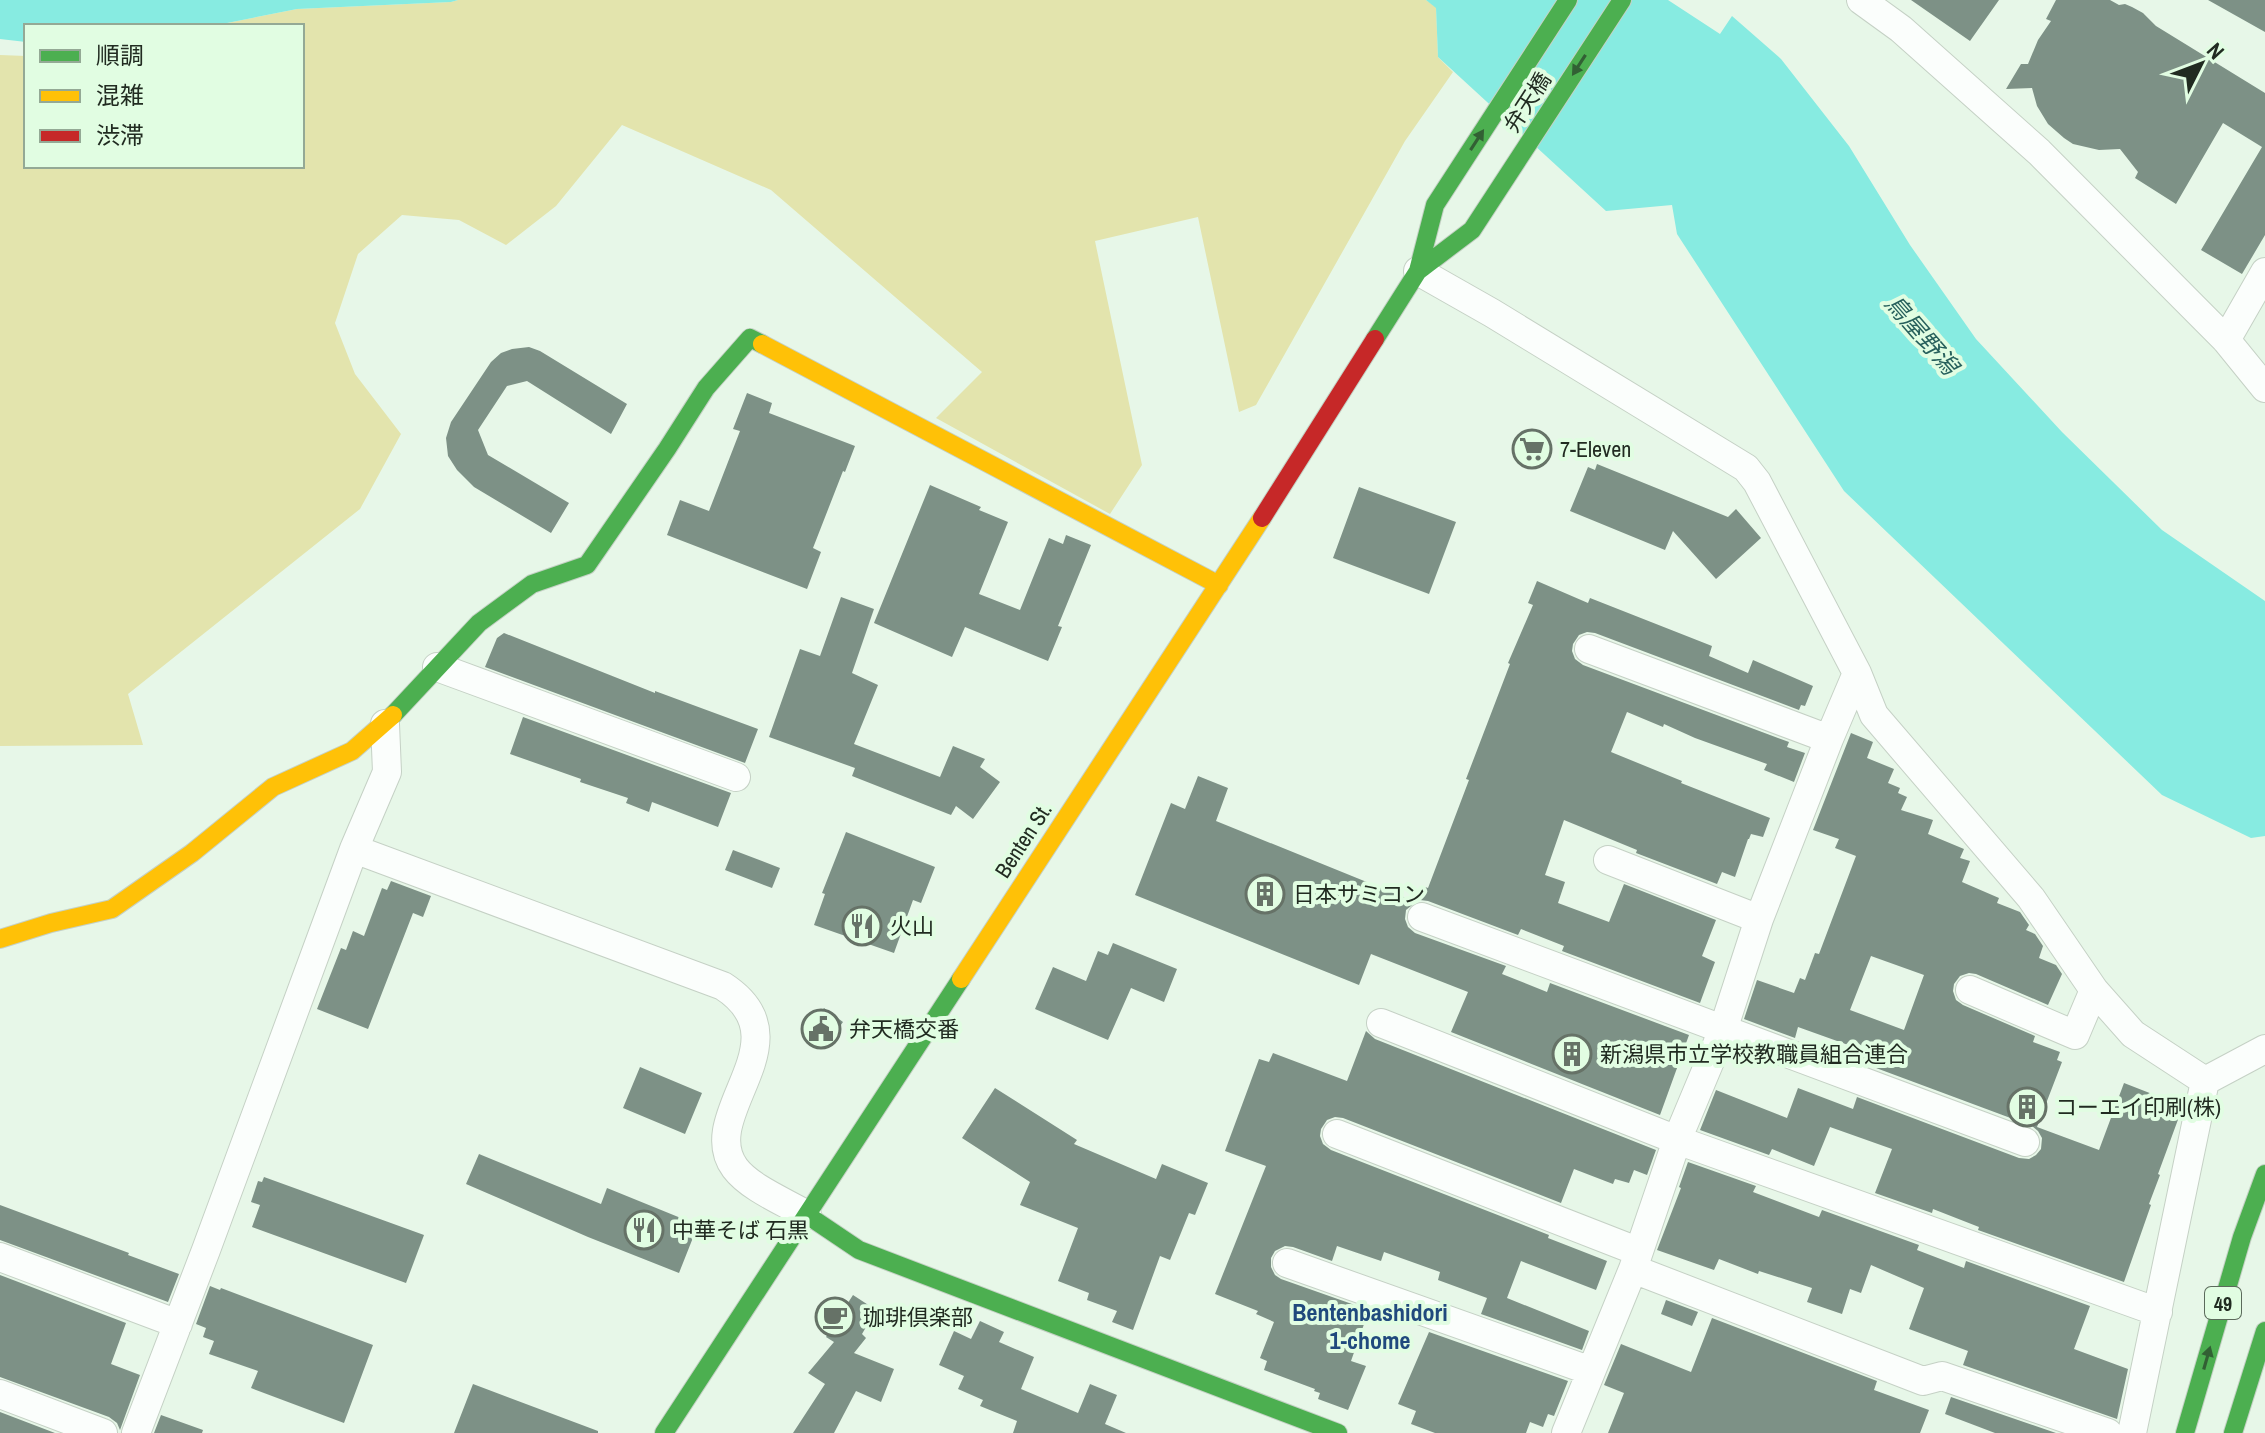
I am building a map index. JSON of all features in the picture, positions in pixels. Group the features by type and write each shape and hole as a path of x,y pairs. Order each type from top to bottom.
{"main road":[{"name":"弁天橋","path":"1418,271 1435,205 1568,0"},
{"name":"弁天橋","path":"1418,271 1472,230 1622,0"},
{"name":"Benten St.","path":"664,1433 1219,585 1418,271"},
{"path":"0,939 112,909 192,853 273,787 352,751 385,724 479,623 532,584 587,565 706,388 750,338 1219,585"},
{"name":"49","path":"2185,1433 2242,1237 2265,1174"},
{"path":"807,1215 859,1250 1338,1433"},
{"name":"49","path":"2233,1433 2265,1331"}],"street":[{"path":"1861,0 1901,29 2039,152 2226,340 2265,388"},
{"path":"1418,271 1746,468 1757,482 1857,673 1874,715 2031,898 2094,990 2133,1034 2205,1081"},
{"path":"2226,340 2265,272"},
{"path":"1589,649 1829,739"},
{"path":"437,667 736,777"},
{"path":"1566,1433 1635,1260 1677,1140 1723,1030 1759,919 1857,673"},
{"path":"136,1433 354,849 387,772 385,724"},
{"path":"354,849 723,986 739,996 750,1011 756,1028 755,1047 726,1135 727,1151 733,1166 744,1178 807,1215"},
{"path":"1616,870 1759,919"},
{"path":"1422,917 2025,1142"},
{"path":"1970,990 2075,1035 2094,990"},
{"path":"1381,1023 1677,1140 2158,1312"},
{"path":"2205,1081 2265,1049"},
{"path":"2132,1433 2205,1081"},
{"path":"1337,1134 1923,1381 1942,1376 2108,1433"},
{"path":"0,1257 178,1324"},
{"path":"1287,1263 1591,1371"},
{"path":"0,1394 103,1433"}],"green space":[{"path":"1426,0 1436,7 1438,57 1453,72 1405,141 1256,405 1239,412 1198,217 1095,241 1142,465 1110,514 936,418 982,372 771,190 622,125 556,206 506,245 459,220 402,215 358,254 335,323 355,374 401,434 360,509 128,694 143,745 0,746 0,55 24,56 24,168 304,168 304,24 222,24 297,9 451,2"}],"water":[{"path":"0,0 458,0 297,9 222,24 24,24 24,42 0,39"},
{"name":"鳥屋野潟","path":"1426,0 1668,0 1720,34 1732,16 1781,59 1849,146 1910,245 1976,339 2062,432 2162,530 2265,601 2265,836 2251,838 2162,795 1844,491 1677,234 1672,205 1606,211 1438,57 1436,8"}],"building":[{"path":"1911,0 1999,0 1970,41"},
{"path":"2056,0 2110,0 2132,7 2156,26 2265,93 2265,235 2242,274 2201,250 2262,147 2223,123 2176,204 2135,178 2138,172 2120,149 2099,150 2073,144 2064,138 2048,124 2037,106 2032,88 2006,89 2021,64 2028,64 2038,40 2051,21 2046,19"},
{"path":"2208,0 2265,0 2265,32"},
{"path":"529,347 627,404 611,434 527,381 507,386 478,430 488,455 569,503 551,533 474,487 448,456 446,438 451,422 491,362 501,353"},
{"path":"747,393 772,403 769,413 855,446 813,548 821,552 807,589 667,535 680,500 709,511 740,431 733,429"},
{"path":"1597,464 1728,517 1736,509 1761,538 1716,579 1673,531 1665,550 1570,511 1588,467 1595,470"},
{"path":"930,485 1008,522 979,594 1020,610 1049,538 1063,544 1066,535 1091,545 1058,626 1062,627 1048,661 965,627 952,657 874,623"},
{"path":"1359,487 1456,522 1429,594 1333,558"},
{"path":"1537,581 1588,603 1590,598 1712,646 1709,656 1748,673 1753,660 1813,686 1805,706 1801,705 1799,710 1595,633 1579,635 1573,644 1575,659 1583,665 1789,742 1787,747 1805,753 1794,782 1764,770 1767,764 1627,712 1611,752 1770,818 1763,837 1751,834 1748,839 1735,877 1722,872 1717,884 1636,853 1637,850 1564,820 1545,875 1565,882 1558,903 1609,922 1624,884 1716,920 1702,956 1715,962 1700,1003 1562,951 1564,946 1521,929 1518,935 1420,900 1425,887 1428,888 1469,780 1466,779 1508,663 1533,605 1528,603"},
{"path":"841,597 874,609 852,673 878,685 854,744 940,777 953,746 985,759 980,767 1000,782 973,819 956,806 951,815 852,776 855,768 769,737 800,649 820,656"},
{"path":"504,633 655,693 758,729 745,763 485,667 497,638"},
{"path":"523,717 731,793 718,827 652,802 649,812 626,803 628,798 510,754"},
{"path":"1851,733 1873,742 1867,758 1894,769 1888,783 1900,788 1898,793 1907,797 1901,810 1933,820 1928,834 1964,849 1960,858 1970,861 1962,882 1999,898 1997,903 2020,912 2029,925 2026,930 2035,934 2043,946 2039,958 2056,965 2062,974 2048,1005 1976,974 1960,976 1954,984 1956,1000 1963,1005 2035,1036 2033,1042 2060,1052 2057,1060 2062,1062 2037,1127 2099,1150 2124,1083 2183,1106 2124,1282 1978,1230 1979,1227 1933,1209 1932,1213 1875,1193 1892,1149 1830,1127 1814,1166 1772,1149 1769,1155 1700,1130 1716,1090 1787,1118 1798,1088 1853,1109 1857,1097 2019,1158 2029,1159 2041,1149 2042,1138 2032,1126 1868,1065 1869,1062 1848,1054 1851,1046 1798,1027 1795,1038 1744,1019 1757,980 1794,993 1800,978 1805,980 1815,953 1819,954 1856,856 1835,848 1839,839 1813,830","holes":["1871,956 1924,975 1904,1030 1850,1010"]},
{"path":"1198,776 1228,788 1216,821 1416,902 1406,910 1405,919 1415,933 1506,966 1502,974 1547,992 1550,983 1689,1035 1660,1115 1451,1032 1468,992 1371,954 1359,985 1135,895 1171,803 1185,809"},
{"path":"846,832 935,867 921,903 913,900 894,953 814,925 825,894 822,893"},
{"path":"733,850 780,868 772,888 725,870"},
{"path":"391,881 431,896 423,917 413,913 368,1029 317,1009 341,948 346,950 353,931 364,936 382,888 387,890"},
{"path":"1113,943 1177,969 1164,1002 1131,988 1108,1040 1035,1009 1053,967 1086,981 1098,951 1108,955"},
{"path":"824,1008 843,1022 827,1045 807,1031"},
{"path":"1366,1031 1375,1039 1656,1150 1647,1175 1634,1170 1629,1183 1615,1179 1613,1184 1574,1169 1561,1203 1343,1118 1327,1120 1321,1129 1323,1144 1331,1150 1549,1235 1548,1238 1607,1261 1596,1290 1521,1261 1507,1298 1589,1331 1582,1350 1481,1314 1487,1298 1438,1280 1440,1272 1384,1252 1381,1261 1337,1246 1332,1261 1285,1246 1275,1251 1271,1258 1275,1275 1369,1310 1351,1361 1366,1366 1348,1410 1318,1399 1320,1393 1315,1389 1264,1370 1267,1361 1260,1358 1274,1322 1256,1314 1258,1311 1215,1294 1266,1166 1225,1151 1259,1059 1269,1062 1273,1053 1347,1081"},
{"path":"640,1067 702,1093 685,1134 623,1108"},
{"path":"995,1088 1077,1140 1074,1144 1156,1179 1162,1164 1208,1183 1195,1215 1189,1213 1170,1260 1160,1256 1133,1330 1112,1322 1117,1311 1087,1300 1089,1293 1058,1281 1078,1228 1020,1205 1030,1182 962,1138"},
{"path":"479,1154 601,1204 607,1188 698,1225 679,1273 466,1184"},
{"path":"1688,1162 1756,1186 1753,1192 1819,1217 1822,1210 1919,1245 1917,1250 1964,1268 1966,1261 2090,1306 2074,1349 2128,1369 2117,1419 1963,1365 1968,1351 1909,1329 1924,1288 1871,1265 1861,1293 1850,1289 1842,1314 1807,1302 1812,1288 1759,1271 1758,1274 1719,1259 1714,1270 1657,1250"},
{"path":"264,1177 424,1235 406,1283 252,1227 260,1205 251,1202 258,1181 262,1182"},
{"path":"0,1205 179,1274 168,1302 0,1240"},
{"path":"0,1275 126,1323 111,1364 140,1375 120,1430 109,1417 0,1377"},
{"path":"210,1286 373,1345 344,1423 251,1388 258,1371 209,1354 214,1341 203,1337 206,1328 196,1324"},
{"path":"853,1295 876,1310 862,1334 866,1338 854,1353 894,1369 881,1402 856,1391 834,1433 793,1433 825,1384 808,1373 834,1342 826,1337"},
{"path":"1666,1300 1698,1312 1692,1326 1661,1314"},
{"path":"1712,1318 1877,1381 1874,1390 1929,1410 1920,1433 1608,1433 1624,1393 1604,1385 1621,1344 1691,1372"},
{"path":"980,1321 1004,1332 999,1342 1034,1357 1021,1389 1078,1413 1090,1384 1117,1395 1105,1424 1126,1433 1013,1433 1017,1421 980,1406 983,1400 958,1389 964,1376 939,1365 954,1331 971,1339"},
{"path":"1429,1332 1568,1381 1554,1416 1548,1414 1543,1427 1530,1422 1526,1433 1435,1433 1411,1424 1416,1411 1398,1404"},
{"path":"473,1384 598,1431 598,1433 454,1433"},
{"path":"1951,1397 2056,1433 1995,1433 1945,1414"},
{"path":"0,1412 55,1433 0,1433"},
{"path":"161,1415 203,1430 202,1433 154,1433"}],"traffic: fast":[{"path":"1375,339 1418,271 1435,205 1568,0"},
{"path":"1418,271 1472,230 1622,0"},
{"path":"393,715 479,623 532,584 587,565 706,388 750,338 762,344"},
{"path":"664,1433 961,979"},
{"path":"2185,1433 2242,1237 2265,1174"},
{"path":"807,1215 859,1250 1338,1433"},
{"path":"2233,1433 2265,1331"}],"traffic: slow":[{"path":"762,344 1219,585"},
{"path":"961,979 1262,518"},
{"path":"0,939 112,909 192,853 273,787 352,751 393,715"}],"traffic: jam":[{"path":"1262,518 1375,339"}],"place":[{"name":"7-Eleven","path":"1532,449"},
{"name":"日本サミコン","path":"1265,894"},
{"name":"火山","path":"862,926"},
{"name":"弁天橋交番","path":"821,1029"},
{"name":"新潟県市立学校教職員組合連合","path":"1572,1054"},
{"name":"コーエイ印刷(株)","path":"2027,1107"},
{"name":"中華そば 石黒","path":"644,1230"},
{"name":"珈琲倶楽部","path":"835,1317"}],"district":[{"name":"Bentenbashidori 1-chome","path":"1370,1326"}]}
